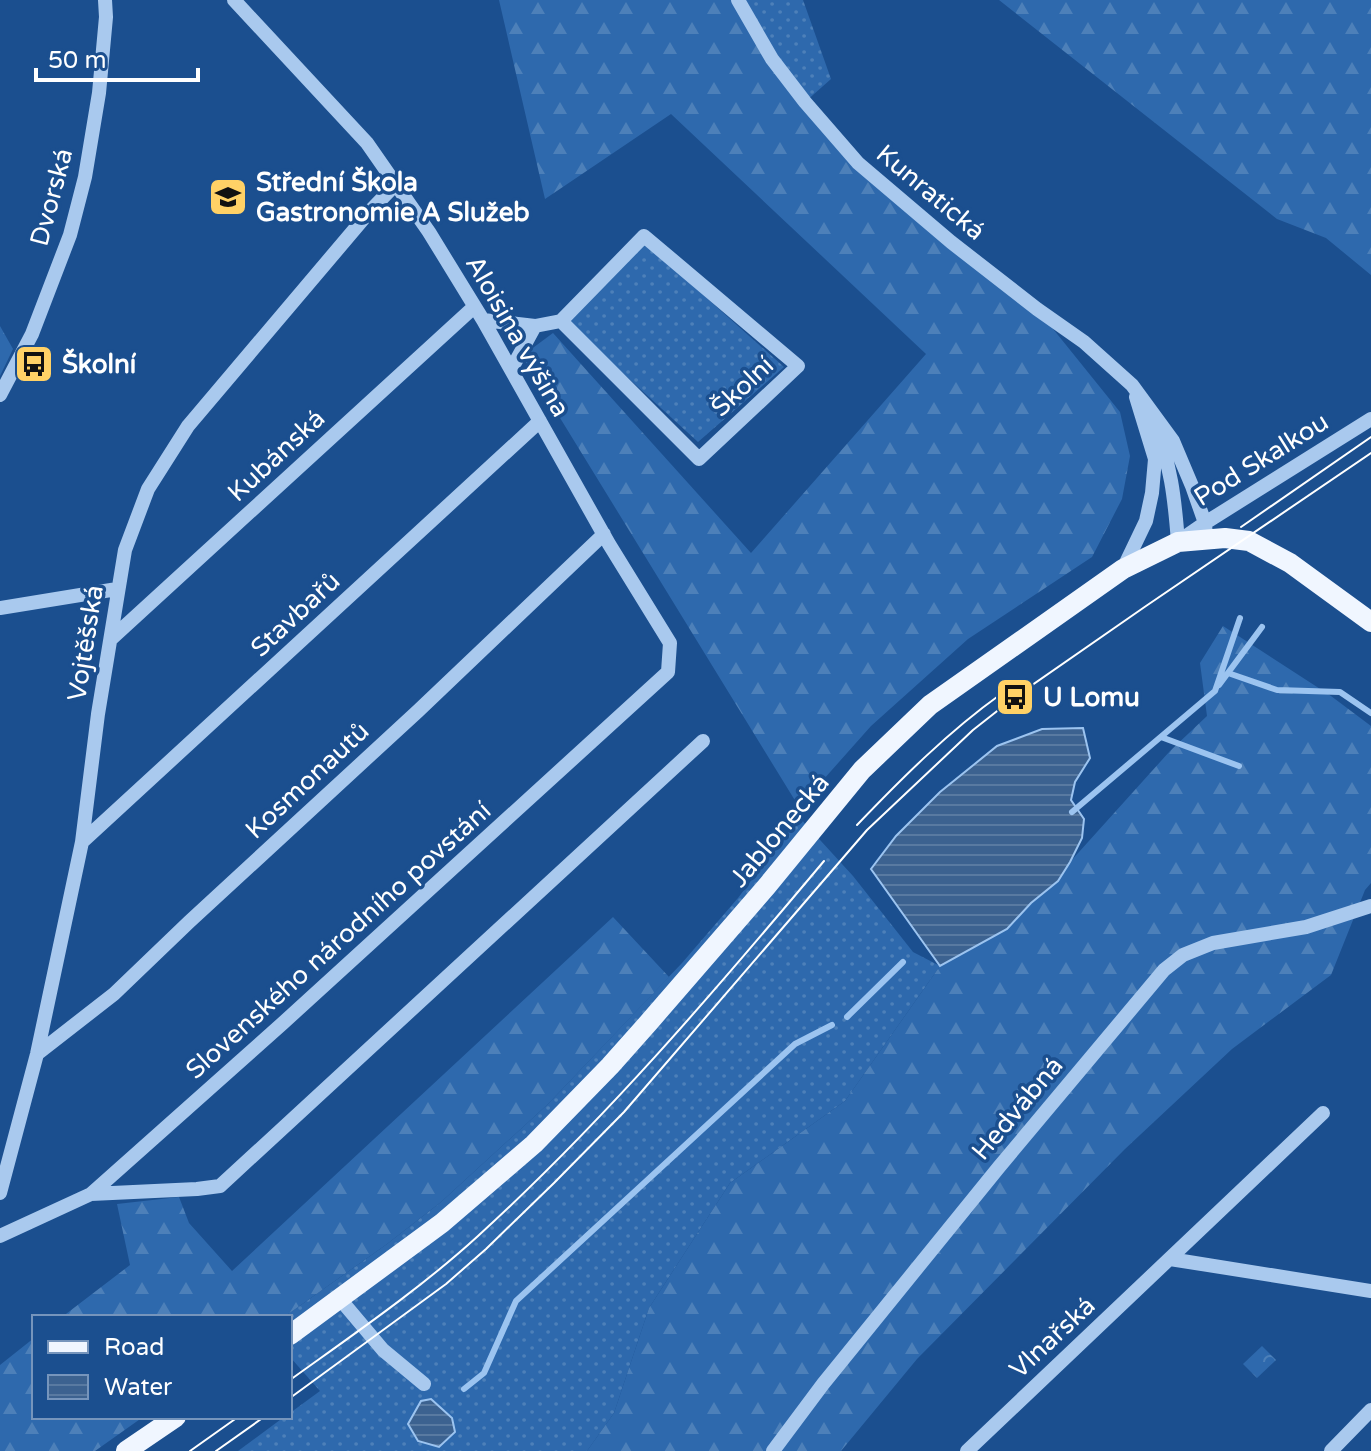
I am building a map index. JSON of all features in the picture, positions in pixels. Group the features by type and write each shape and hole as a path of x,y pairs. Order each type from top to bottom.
{"main road":[{"name":"Jablonecká","path":"292,1334 442,1223 534,1144 650,1021 862,770 930,705 1123,569 1206,531 1225,538 1249,541 1269,551 1371,622"},
{"path":"126,1451 173,1419"}],"street":[{"name":"Dvorská","path":"0,395 32,334 70,235 85,177 99,93 105,0"},
{"name":"Aloisina výšina","path":"234,0 367,143 429,232 670,643"},
{"name":"Kunratická","path":"738,0 772,59 858,163 951,242 1084,342 1132,385 1173,441 1206,531"},
{"name":"Vojtěšská","path":"0,1193 37,1054 82,842 98,714 125,550 148,489 188,426 396,184"},
{"name":"Školní","path":"644,236 798,366 699,459 561,321 644,236"},
{"name":"Kubánská","path":"111,639 474,307"},
{"path":"483,320 535,326 561,321"},
{"path":"511,370 535,326"},
{"name":"Kunratická","path":"1132,385 1160,438 1173,493 1178,542"},
{"path":"1123,569 1146,521 1155,459 1132,385"},
{"name":"Pod Skalkou","path":"1206,531 1371,419"},
{"name":"Stavbařů","path":"82,842 540,421"},
{"name":"Kosmonautů","path":"37,1054 114,994 604,534"},
{"path":"0,608 117,589"},
{"name":"Slovenského národního povstání","path":"0,1236 91,1194 668,672 670,643"},
{"path":"91,1194 220,1186 703,741"},
{"name":"Hedvábná","path":"773,1451 823,1384 999,1167 1164,970 1183,955 1213,943 1306,927 1371,906"},
{"name":"Vlnařská","path":"967,1451 1323,1113"},
{"path":"1170,1259 1371,1291"},
{"path":"340,1299 383,1350 424,1384"},
{"path":"1331,1451 1371,1410"}],"green space":[{"path":"499,0 738,0 772,59 858,163 1037,309 1120,412 1130,456 1122,499 1092,557 968,639 871,726 799,807 522,356 553,333 751,553 926,354 671,114 545,199"},
{"path":"738,0 803,0 831,79 805,102"},
{"path":"999,0 1371,0 1371,275 1326,238 1277,219"},
{"path":"644,242 784,367 698,442 566,321"},
{"path":"0,326 13,349 0,376"},
{"path":"1223,626 1331,696 1371,726 1371,883 1365,890 1331,975 1232,1049 1125,1149 917,1359 841,1451 587,1451 614,1413 649,1308 730,1183 845,1101 940,966 970,950 1058,881 1070,862 1170,751 1207,716 1200,663"},
{"path":"799,817 853,876 913,952 940,966 845,1101 730,1183 649,1308 614,1413 587,1451 238,1451 281,1419 292,1419 292,1412 320,1391 292,1359 292,1315 287,1315 441,1202 548,1104 682,963 738,898"},
{"path":"613,917 669,977 548,1104 441,1202 287,1315 65,1315 130,1265 117,1204 179,1197 189,1223 232,1271"},
{"path":"32,1340 32,1419 140,1419 95,1451 0,1451 0,1365"},
{"path":"1262,1346 1276,1360 1257,1378 1243,1364"}],"water":[{"path":"1083,728 1090,758 1075,782 1071,800 1084,819 1082,838 1070,862 1058,881 1031,903 1007,929 940,966 871,869 896,836 940,792 997,746 1042,729"},
{"path":"431,1399 452,1418 455,1432 439,1447 418,1441 408,1424 421,1401"}],"waterway":[{"path":"1072,812 1215,691 1240,618"},
{"path":"1219,685 1262,627"},
{"path":"1228,673 1277,690 1340,692 1371,713"},
{"path":"1161,737 1239,766"},
{"path":"847,1017 903,962"},
{"path":"464,1389 484,1373 516,1301 795,1044 832,1025"}],"tram line":[{"path":"1241,527 1371,437"},
{"path":"292,1397 446,1284 554,1183 624,1112 867,830 973,730 1015,697 1371,453"},
{"path":"857,825 926,756 1001,694"},
{"path":"292,1379 433,1274 525,1192 657,1054 824,861"},
{"path":"190,1451 235,1419"},
{"path":"216,1451 261,1419"}],"place":[{"name":"Střední Škola Gastronomie A Služeb","path":"228,197"},
{"name":"Školní","path":"34,364"},
{"name":"U Lomu","path":"1015,697"}]}
